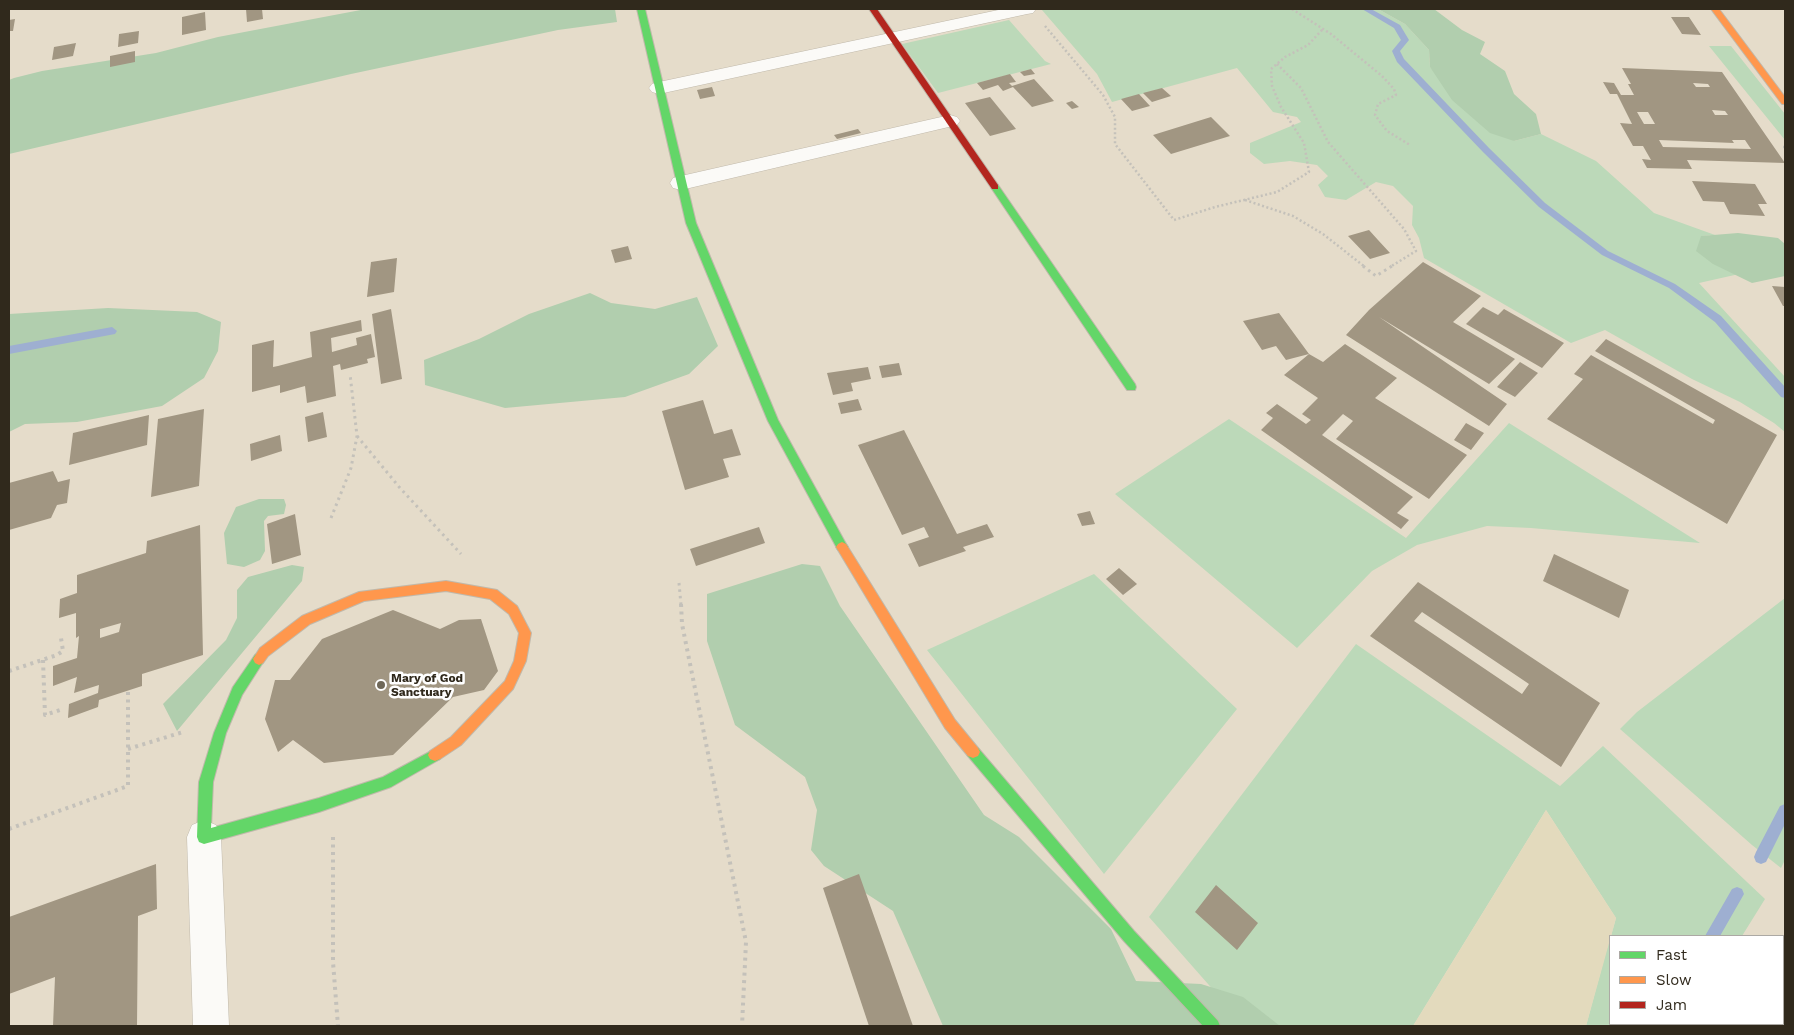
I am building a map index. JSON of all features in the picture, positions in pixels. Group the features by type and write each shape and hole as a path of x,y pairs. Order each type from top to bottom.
{"street":[{"path":"642,9 690,224 773,422 832,531 950,724 1129,936 1213,1026"},
{"path":"873,9 1131,387"},
{"path":"659,88 1027,9"},
{"path":"1715,9 1785,102"},
{"path":"681,183 950,121"},
{"path":"204,837 333,800 386,782 429,759 456,740 493,704 509,685 520,661 525,633 513,610 493,594 446,586 363,596 306,620 264,652 237,691 206,782 204,837 211,1026"}],"path":[{"path":"1292,9 1324,29 1382,76 1394,89 1396,95 1378,104 1375,115 1388,131 1410,146"},
{"path":"1043,23 1103,95 1115,117 1115,144 1174,220 1216,206 1277,192 1309,172 1304,143 1281,107 1272,86 1271,69 1285,57 1308,46 1324,29"},
{"path":"1245,200 1294,216 1323,234 1376,276 1416,251 1404,229 1328,142 1301,88 1277,64"},
{"path":"331,518 351,468 357,436 350,374"},
{"path":"357,436 400,488 457,548 493,594"},
{"path":"679,583 682,624 746,942 742,1026"},
{"path":"9,671 58,655 63,651 61,638"},
{"path":"43,660 46,715 60,710"},
{"path":"9,829 128,786 128,691"},
{"path":"128,749 227,718"},
{"path":"333,800 333,962 338,1026"}],"green space":[{"path":"366,9 615,9 617,22 558,30 351,74 9,154 9,80 42,71 156,53 218,37"},
{"path":"1378,9 1405,24 1429,50 1430,67 1514,141 1541,134 1596,161 1654,213 1715,235 1702,236 1748,272 1699,283 1785,377 1785,432 1740,402 1692,379 1605,330 1571,343 1424,258 1419,238 1412,225 1413,206 1393,186 1376,182 1346,200 1325,197 1318,185 1328,176 1317,165 1290,161 1264,164 1250,153 1250,143 1301,122 1297,117 1273,112 1237,68 1112,102 1097,74 1042,10"},
{"path":"1378,9 1434,9 1462,30 1485,42 1480,54 1505,71 1514,94 1536,114 1541,134 1514,141 1490,133 1452,100 1430,67 1429,50 1405,24"},
{"path":"1009,20 1045,61 1051,64 938,93 902,44"},
{"path":"1709,46 1731,46 1785,114 1785,140"},
{"path":"1738,233 1778,238 1785,244 1785,276 1752,283 1713,264 1696,251 1701,236"},
{"path":"590,293 611,303 655,309 697,297 718,346 689,374 625,397 505,408 425,385 424,360 479,339 529,314"},
{"path":"108,308 197,312 221,322 218,351 204,378 162,406 77,422 25,424 9,432 9,314"},
{"path":"1229,419 1406,538 1509,423 1700,543 1531,528 1487,526 1417,545 1372,571 1297,648 1115,494"},
{"path":"259,499 284,499 286,505 284,514 268,516 264,521 265,551 260,560 244,567 227,564 224,533 236,507"},
{"path":"802,564 820,566 840,606 984,815 1019,837 1111,929 1136,981 1201,984 1243,997 1280,1026 943,1026 893,911 824,866 811,850 817,810 805,777 735,725 707,641 707,594"},
{"path":"292,565 304,567 302,581 177,731 163,704 226,640 237,618 237,590 248,577"},
{"path":"1094,574 1237,709 1104,874 927,650"},
{"path":"1785,598 1785,860 1781,868 1752,845 1620,729 1637,712"},
{"path":"1356,644 1560,786 1603,746 1765,899 1743,935 1611,935 1616,918 1546,810 1413,1026 1245,1026 1149,917"},
{"path":"1609,941 1609,1025 1688,1025 1688,1026 1586,1026"}],"sand":[{"path":"1546,810 1616,918 1611,935 1609,935 1609,943 1586,1026 1413,1026"}],"building":[{"path":"246,9 262,9 263,19 247,22"},
{"path":"205,12 206,30 182,35 182,17"},
{"path":"1671,17 1689,17 1701,35 1682,34"},
{"path":"15,19 13,31 9,31 9,20"},
{"path":"139,31 138,43 118,47 119,34"},
{"path":"76,43 73,56 52,60 54,47"},
{"path":"135,51 135,62 110,67 110,56"},
{"path":"1622,68 1722,72 1785,163 1687,160 1692,169 1647,168 1642,159 1651,160 1643,146 1633,146 1620,123 1632,124 1617,94 1610,94 1603,82 1614,83 1621,95 1634,95 1628,84 1631,84","holes":["1693,83 1708,84 1710,87 1696,87","1712,110 1725,111 1728,115 1715,115","1637,112 1648,112 1655,124 1644,124","1659,140 1734,143 1732,140 1745,140 1751,149 1663,147"]},
{"path":"1031,69 1035,74 1024,76 1020,72"},
{"path":"1010,74 1016,82 1009,83 1013,87 1003,91 998,85 983,90 977,83"},
{"path":"1034,79 1054,101 1032,107 1012,86"},
{"path":"712,87 715,96 700,99 697,90"},
{"path":"1162,88 1171,96 1152,102 1143,93"},
{"path":"1139,94 1150,106 1132,111 1121,99"},
{"path":"990,97 1016,129 990,136 965,103"},
{"path":"1072,101 1079,107 1072,109 1066,103"},
{"path":"1211,117 1230,136 1171,154 1153,135"},
{"path":"858,129 861,133 837,139 834,135"},
{"path":"1692,181 1755,184 1767,204 1758,204 1765,216 1730,214 1724,202 1703,201"},
{"path":"1369,230 1390,253 1370,259 1348,236"},
{"path":"628,246 632,259 615,263 611,250"},
{"path":"397,258 394,292 367,297 371,262"},
{"path":"1423,262 1481,296 1453,322 1515,359 1489,384 1379,317 1507,404 1489,426 1346,335 1369,310"},
{"path":"1772,286 1785,287 1785,306 1783,306"},
{"path":"1483,307 1498,315 1504,309 1564,343 1542,368 1466,324"},
{"path":"391,309 402,379 381,384 372,314"},
{"path":"1279,313 1309,354 1286,360 1276,346 1262,350 1243,321"},
{"path":"361,320 362,331 331,338 332,352 357,345 356,338 371,334 375,357 367,359 368,363 341,370 340,364 333,366 336,396 307,403 305,386 280,393 280,385 252,392 252,345 274,340 273,367 278,366 312,357 310,332"},
{"path":"1606,339 1777,435 1727,524 1547,419 1583,379 1574,374 1591,355 1713,424 1715,420 1595,351"},
{"path":"1345,344 1397,378 1375,398 1467,455 1429,499 1336,439 1353,421 1343,414 1322,435 1413,497 1397,513 1409,520 1401,529 1261,430 1273,418 1266,413 1277,404 1306,424 1311,420 1302,414 1318,398 1284,375 1309,354 1323,362"},
{"path":"1520,362 1538,373 1515,397 1497,387"},
{"path":"899,363 902,375 882,378 879,366"},
{"path":"868,367 871,379 851,383 853,391 833,395 827,373"},
{"path":"858,399 862,410 841,414 838,403"},
{"path":"703,400 714,434 732,429 741,455 723,459 729,477 685,490 662,411"},
{"path":"204,409 199,486 151,497 158,419"},
{"path":"323,412 327,437 308,442 305,417"},
{"path":"149,415 147,445 69,465 73,433"},
{"path":"1466,423 1484,433 1471,450 1454,440"},
{"path":"904,430 957,534 987,524 994,537 963,547 966,551 919,567 908,544 929,537 924,527 902,535 858,445"},
{"path":"280,435 282,451 251,461 250,444"},
{"path":"53,471 58,482 70,479 67,503 57,505 51,518 9,530 9,483"},
{"path":"1090,511 1095,524 1082,526 1077,514"},
{"path":"295,514 301,555 272,564 267,524"},
{"path":"200,525 203,655 142,674 142,686 99,700 98,707 68,718 69,704 98,693 99,685 74,693 77,677 53,686 53,666 77,658 79,636 76,638 76,613 59,618 60,599 77,593 77,575 146,553 147,541","holes":["121,623 119,632 100,638 100,629"]},
{"path":"759,527 765,543 696,566 690,549"},
{"path":"1554,554 1629,590 1619,618 1543,581"},
{"path":"1119,568 1137,584 1123,595 1106,579"},
{"path":"1418,582 1600,703 1561,767 1370,636","holes":["1422,612 1529,684 1522,694 1414,621"]},
{"name":"Mary of God Sanctuary","path":"393,610 440,629 459,620 481,619 498,671 484,690 453,697 393,755 324,763 293,740 278,752 265,719 275,680 290,680 322,639"},
{"path":"156,864 157,909 138,916 137,1026 53,1026 55,977 9,994 9,917"},
{"path":"859,874 913,1026 869,1026 823,888"},
{"path":"1216,885 1258,923 1237,950 1195,912"}],"waterway":[{"path":"1366,9 1397,27 1405,40 1396,51 1400,60 1486,150 1542,205 1605,253 1672,286 1718,319 1785,394"},
{"path":"9,350 112,331"},
{"path":"1761,857 1785,811"},
{"path":"1713,935 1737,894"}],"traffic: fast":[{"path":"641,9 691,223 773,421 842,547"},
{"path":"995,187 1131,387"},
{"path":"259,659 237,691 220,733 206,782 204,837 319,805 386,782 435,755"},
{"path":"973,752 1129,936 1213,1026"}],"traffic: slow":[{"path":"1715,9 1785,102"},
{"path":"842,547 950,724 973,752"},
{"path":"435,755 456,741 509,685 520,661 525,633 513,610 493,594 446,586"},
{"path":"259,659 264,652 306,620 363,596 446,586"}],"traffic: jam":[{"path":"873,9 995,187"}],"place":[{"name":"Mary of God Sanctuary","path":"381,685"}]}
